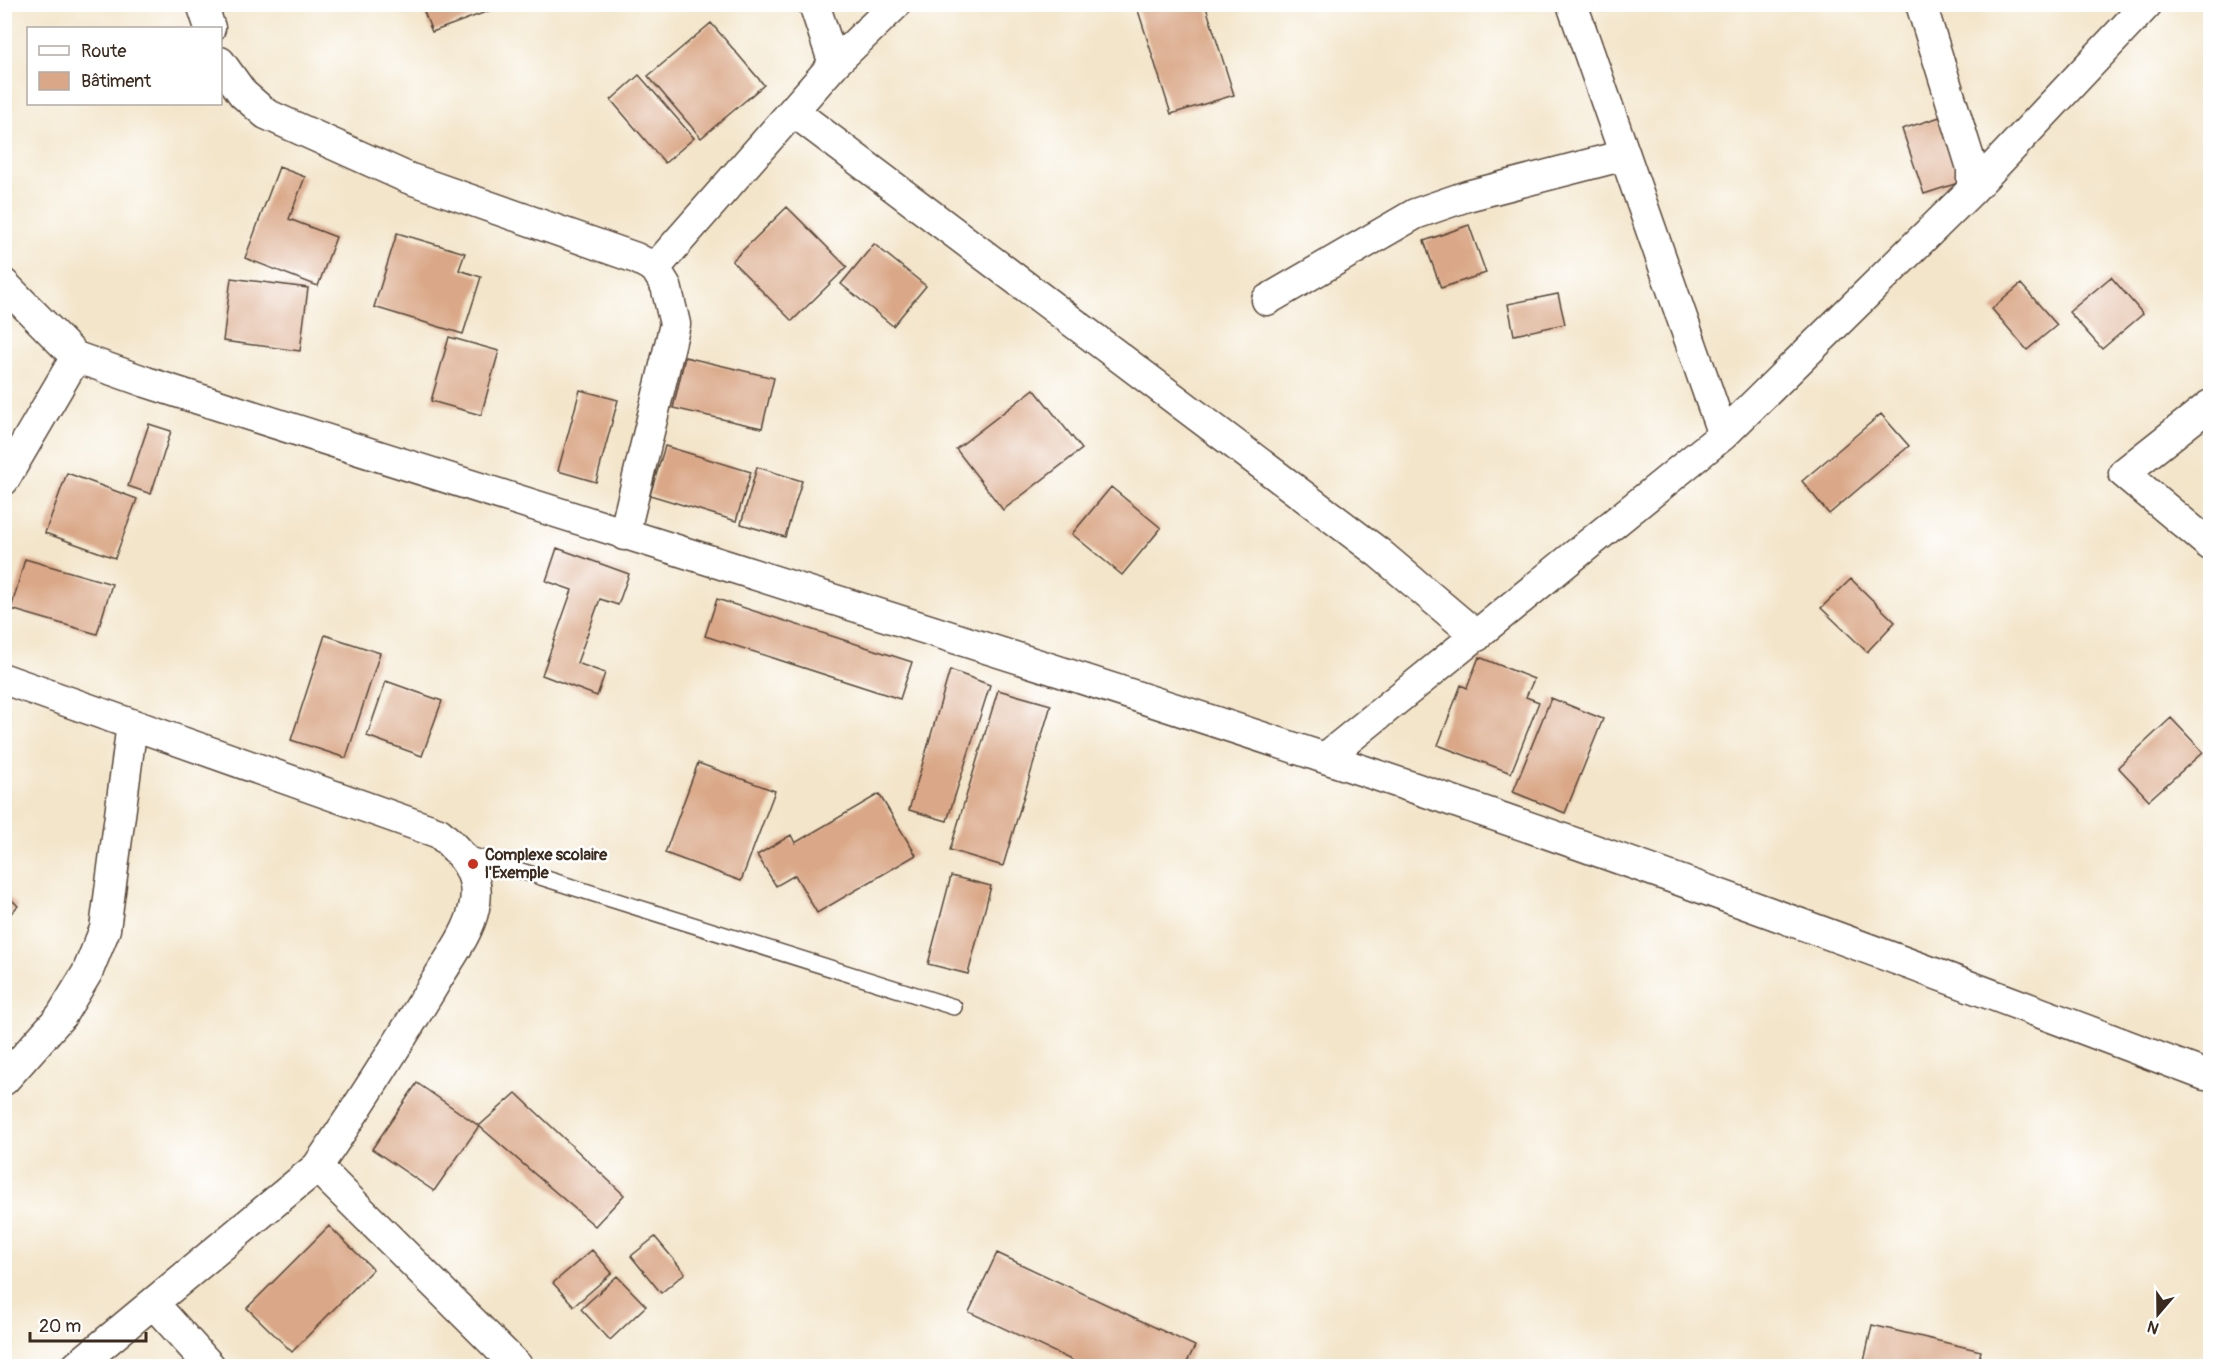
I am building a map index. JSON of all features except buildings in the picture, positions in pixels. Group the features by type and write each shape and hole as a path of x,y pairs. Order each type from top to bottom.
{"street":[{"path":"202,4 210,27"},
{"path":"814,4 834,64"},
{"path":"655,268 834,64 896,4"},
{"path":"1572,4 1723,435"},
{"path":"1921,4 1972,168 1972,190"},
{"path":"1325,758 1723,435 1972,190 2147,4"},
{"path":"222,65 243,94 266,114 408,178 636,258 655,268 666,286 675,324 624,535"},
{"path":"793,111 1379,553 1477,636"},
{"path":"1267,300 1415,214 1467,196 1625,154"},
{"path":"4,284 76,357 146,382 624,535 926,628 1325,758 1820,929 2205,1076"},
{"path":"4,480 76,357"},
{"path":"2211,405 2124,473 2211,545"},
{"path":"4,679 439,833 461,852 474,878 474,907 458,943 403,1036 317,1167 77,1366"},
{"path":"4,1080 61,1016 87,973 105,929 132,724"},
{"path":"317,1167 517,1366"},
{"path":"153,1303 210,1366"}],"lane":[{"path":"461,852 954,1006"}],"place":[{"name":"Complexe scolaire l'Exemple","path":"473,864"}]}
